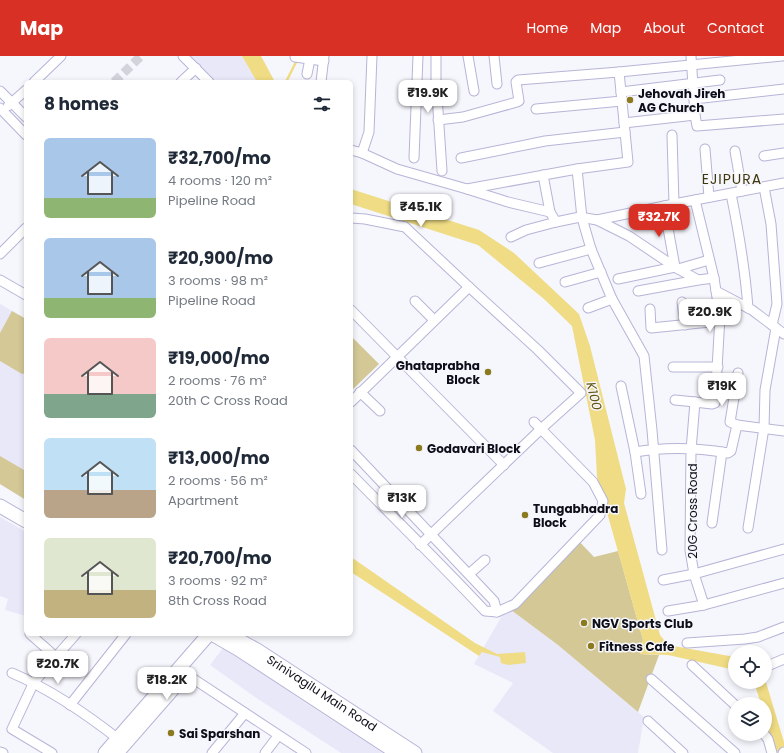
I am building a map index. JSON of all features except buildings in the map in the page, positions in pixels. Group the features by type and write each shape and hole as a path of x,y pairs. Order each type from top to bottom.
{"main road":[{"path":"0,496 24,510"},
{"path":"0,506 24,520"},
{"path":"119,745 222,636"},
{"path":"105,753 119,745 222,636"},
{"name":"Srinivagilu Main Road","path":"222,636 397,753"},
{"name":"Srinivagilu Main Road","path":"222,636 257,650 415,753"}],"street":[{"path":"36,80 61,56"},
{"path":"183,56 207,80"},
{"path":"295,56 310,59 324,58 321,80"},
{"path":"362,153 369,132 372,56"},
{"path":"414,158 418,56"},
{"path":"436,56 438,120 442,171"},
{"path":"468,56 474,91"},
{"path":"494,56 497,84"},
{"path":"438,120 463,118 517,102 519,101 516,82 518,80 620,72 691,60 782,56"},
{"path":"307,74 310,59"},
{"path":"691,60 696,125 784,119"},
{"path":"183,80 196,68"},
{"path":"467,189 577,169 628,162 620,72"},
{"path":"536,109 720,80"},
{"path":"694,99 784,89"},
{"path":"0,91 24,116"},
{"path":"24,92 1,111 24,133"},
{"path":"461,158 545,141 695,115"},
{"path":"672,135 674,204"},
{"path":"705,150 709,197"},
{"path":"353,151 362,153 397,169 508,202 550,212"},
{"path":"735,151 742,191"},
{"path":"764,156 784,153"},
{"path":"577,169 582,218 591,249 612,299 644,356 654,449 662,550"},
{"path":"543,175 550,212 556,222"},
{"path":"597,220 784,183"},
{"path":"748,528 764,428 765,390 778,304 771,224 764,187"},
{"path":"731,194 740,235 748,308"},
{"path":"675,400 712,404 715,402 720,321 714,278 695,200"},
{"path":"664,206 676,268"},
{"path":"511,237 526,230 580,217 597,220 629,236 676,268 698,280"},
{"path":"353,218 365,219 404,227 538,350 581,394 541,429 420,545"},
{"path":"0,254 24,230"},
{"path":"539,263 591,249"},
{"path":"618,279 709,260"},
{"path":"565,282 600,272"},
{"path":"638,291 714,278"},
{"path":"0,280 24,294"},
{"path":"353,400 469,287"},
{"path":"716,291 748,308 784,334"},
{"path":"588,308 612,299"},
{"path":"415,301 434,320"},
{"path":"682,302 685,325"},
{"path":"650,309 651,328 720,321"},
{"path":"353,312 504,465"},
{"path":"673,367 718,367"},
{"path":"738,373 730,422 737,425 784,431"},
{"path":"621,386 635,452 641,494"},
{"path":"360,392 380,411"},
{"name":"20G Cross Road","path":"695,402 692,450 690,550 694,574 784,549"},
{"path":"353,476 485,611 497,612 515,604 600,515 602,501 593,482 534,422"},
{"path":"635,452 654,449 728,453 730,451 737,425"},
{"path":"353,452 494,601 497,612"},
{"path":"712,523 722,452"},
{"path":"469,574 485,560"},
{"path":"663,580 694,574 704,605"},
{"path":"668,611 704,605 784,583"},
{"path":"687,643 752,638 784,627"},
{"path":"32,636 56,657"},
{"path":"52,753 12,729 34,682 74,636"},
{"path":"70,705 124,636"},
{"path":"772,664 784,659"},
{"path":"692,665 728,698"},
{"path":"12,673 34,682 70,705 119,745"},
{"path":"186,674 306,753"},
{"path":"651,678 735,753"},
{"path":"212,753 245,713"},
{"path":"648,721 683,753"},
{"path":"265,753 278,736"},
{"path":"769,741 772,753"}],"shaded area":[{"path":"189,56 242,56 256,80 212,80"},
{"path":"0,304 24,318 24,499 0,484"},
{"path":"12,311 24,318 24,374 22,374 0,361 0,333"},
{"path":"353,338 379,364 353,389"},
{"path":"0,456 24,470 24,499 0,484"},
{"path":"0,517 24,531 24,615 5,610 8,599 0,596"},
{"name":"NGV Sports Club","path":"574,536 594,557 618,551 643,640 640,654 659,655 638,712 558,645 507,607"},
{"path":"507,607 558,645 644,717 638,753 553,753 493,711 513,683 474,664"},
{"path":"223,648 383,753 341,753 255,697 210,665"}],"water":[{"path":"242,56 261,56 274,80 256,80"},
{"name":"K100","path":"353,190 479,230 514,253 579,314 590,346 626,489 624,503 660,635 668,645 728,656 728,668 668,655 640,654 643,640 597,477 595,440 572,326 544,299 478,245 353,205"},
{"path":"353,558 475,643 497,654 525,652 526,663 508,665 501,663 500,657 482,652 479,656 353,573"},
{"path":"756,689 768,689 770,697 759,697"},
{"path":"772,702 784,742 784,753 778,753 772,741"}],"waterway":[{"path":"287,80 297,60"}],"tunnel":[{"path":"116,80 141,56"}],"place":[{"name":"Jehovah Jireh AG Church","path":"630,100"},
{"name":"Ghataprabha Block","path":"488,372"},
{"name":"Godavari Block","path":"419,448"},
{"name":"Tungabhadra Block","path":"525,515"},
{"name":"NGV Sports Club","path":"584,623"},
{"name":"Fitness Cafe","path":"591,646"},
{"name":"Sai Sparshan","path":"171,733"}],"district":[{"name":"EJIPURA","path":"732,179"}]}
